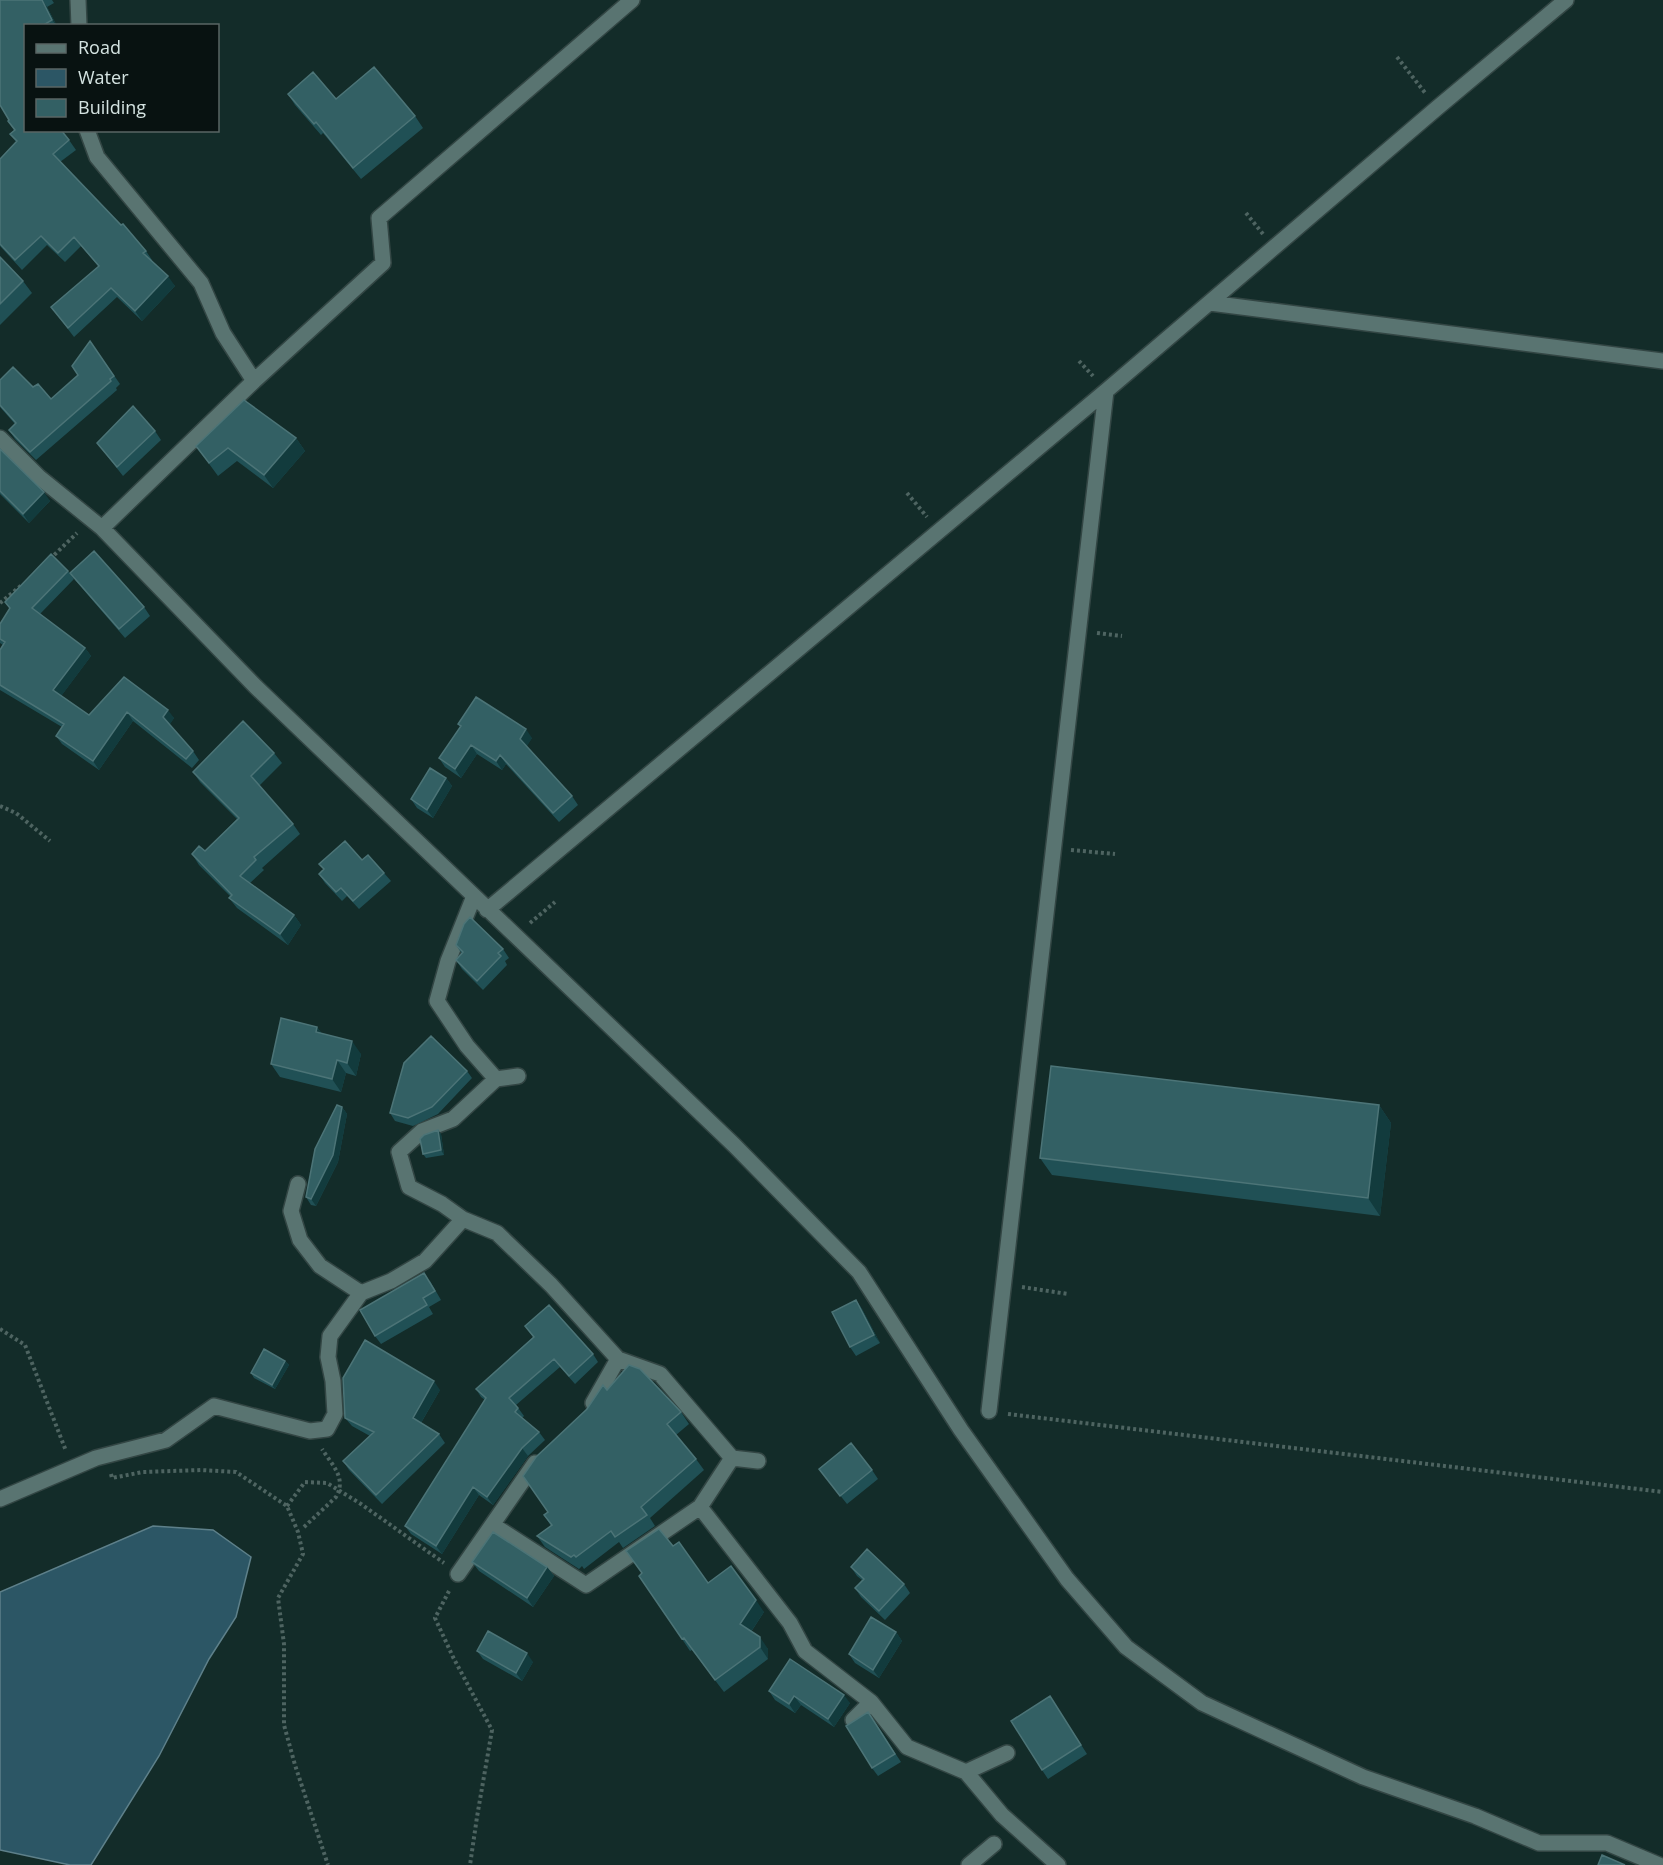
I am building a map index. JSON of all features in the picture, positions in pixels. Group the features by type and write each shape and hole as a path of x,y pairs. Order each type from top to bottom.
{"street":[{"path":"78,0 79,24"},
{"path":"96,524 383,263 379,218 632,0"},
{"path":"488,910 939,532 1566,0"},
{"path":"88,132 97,158 201,283 223,333 254,381"},
{"path":"1210,303 1663,361"},
{"path":"989,1411 1106,391"},
{"path":"0,438 39,477 96,524 256,687 734,1145 859,1272 961,1430 1067,1579 1125,1647 1202,1703 1363,1778 1475,1816 1539,1843 1607,1843 1659,1865"},
{"path":"474,896 448,962 437,1001 467,1046 496,1079"},
{"path":"518,1076 496,1079 453,1119 422,1131 399,1152 409,1187 442,1204 463,1219 497,1233 551,1284 618,1359 660,1374 732,1458 758,1461"},
{"path":"298,1184 291,1211 300,1240 320,1266 361,1293"},
{"path":"0,1499 105,1456 166,1440 214,1406 310,1431 327,1429 335,1414 333,1381 328,1357 330,1336 361,1293 391,1281 425,1261 463,1219"},
{"path":"588,1413 618,1359"},
{"path":"458,1574 536,1462 545,1454"},
{"path":"493,1524 586,1585 700,1507 732,1458"},
{"path":"700,1507 790,1623 806,1651 871,1702 908,1747 966,1772 1002,1815 1058,1865"},
{"path":"853,1720 871,1702"},
{"path":"966,1772 1007,1754"},
{"path":"969,1865 994,1844"}],"path":[{"path":"1397,57 1437,108"},
{"path":"907,493 939,532"},
{"path":"49,560 96,524"},
{"path":"0,603 25,583"},
{"path":"0,806 16,813 50,841"},
{"path":"1054,849 1115,854"},
{"path":"515,936 555,902"},
{"path":"1004,1284 1068,1294"},
{"path":"0,1329 25,1346 73,1468"},
{"path":"989,1411 1663,1492"},
{"path":"304,1527 336,1497 340,1478 310,1431"},
{"path":"105,1456 112,1478 144,1472 201,1470 236,1472 287,1506 298,1532 303,1554 278,1598 284,1644 284,1725 328,1865"},
{"path":"287,1506 304,1482 327,1483 361,1504 458,1574 435,1618 492,1730 470,1865"}],"water":[{"path":"153,1526 213,1530 251,1557 236,1617 209,1659 159,1756 91,1865 70,1865 0,1850 0,1592"}],"building":[{"path":"0,0 42,0 52,20 45,24 24,24 24,132 63,132 69,140 53,154 121,225 123,224 146,251 143,253 168,276 135,311 111,288 68,328 51,307 99,266 74,237 58,253 41,236 15,260 0,244 0,159 17,141 10,134 15,130 0,105"},
{"path":"374,67 415,116 353,168 316,122 314,124 288,94 313,72 336,99"},
{"path":"0,257 23,281 0,304"},
{"path":"90,341 114,376 30,452 9,430 16,423 0,405 0,380 13,367 33,387 38,384 51,399 78,375 72,366"},
{"path":"244,400 296,438 264,475 228,448 209,463 196,446"},
{"path":"133,406 155,431 117,467 97,443"},
{"path":"0,449 44,492 23,514 0,491"},
{"path":"94,551 144,607 119,629 70,573"},
{"path":"51,554 68,571 32,608 85,648 53,690 89,715 124,677 168,710 163,717 193,751 186,759 127,712 93,761 56,736 64,724 0,685 0,650 5,642 0,639 0,624 10,608 5,602"},
{"path":"476,697 526,729 520,739 572,796 553,813 500,755 496,761 471,745 455,769 439,758 461,726 458,724"},
{"path":"243,721 274,753 251,776 293,824 254,857 256,860 240,876 294,915 280,934 229,898 232,895 192,854 199,846 205,851 239,818 193,772"},
{"path":"430,768 446,778 427,810 411,799"},
{"path":"345,841 362,860 368,855 384,873 353,901 341,888 336,892 319,874 324,869 319,864"},
{"path":"470,917 503,949 498,953 501,956 477,981 456,960 463,952 456,945 464,924"},
{"path":"281,1018 317,1027 316,1032 352,1041 347,1063 337,1060 332,1079 271,1064"},
{"path":"431,1036 467,1071 432,1107 408,1118 390,1113 404,1063"},
{"path":"1051,1066 1379,1105 1368,1198 1040,1158"},
{"path":"337,1105 342,1107 333,1155 311,1199 306,1197 315,1149"},
{"path":"438,1130 441,1150 423,1154 420,1139"},
{"path":"424,1273 435,1291 423,1298 427,1305 375,1336 360,1310"},
{"path":"856,1300 874,1335 850,1347 832,1312"},
{"path":"549,1305 593,1354 569,1376 554,1359 509,1398 518,1408 515,1412 539,1432 522,1448 487,1497 473,1487 436,1546 405,1526 486,1398 476,1389 534,1337 525,1326"},
{"path":"365,1340 434,1381 413,1418 439,1434 376,1495 343,1461 374,1432 345,1418 343,1378"},
{"path":"264,1349 285,1361 272,1385 251,1373"},
{"path":"629,1365 640,1369 681,1412 667,1424 696,1459 641,1507 647,1515 615,1537 611,1531 576,1557 574,1555 571,1557 537,1536 552,1525 544,1515 548,1512 523,1476 536,1457 587,1409 603,1385 607,1390"},
{"path":"851,1443 872,1470 840,1496 819,1469"},
{"path":"659,1529 673,1546 679,1542 708,1583 731,1566 756,1600 740,1624 760,1637 760,1647 715,1680 684,1638 682,1639 639,1576 642,1573 626,1551"},
{"path":"493,1532 547,1567 527,1598 472,1562"},
{"path":"867,1549 904,1584 879,1611 855,1588 864,1579 851,1567"},
{"path":"871,1617 896,1632 873,1670 849,1654"},
{"path":"488,1631 527,1653 516,1673 477,1651"},
{"path":"790,1659 844,1695 828,1719 794,1696 789,1704 769,1691"},
{"path":"1050,1696 1081,1745 1042,1770 1011,1721"},
{"path":"868,1712 895,1754 872,1768 846,1726"},
{"path":"1602,1855 1625,1865 1598,1865"}]}
